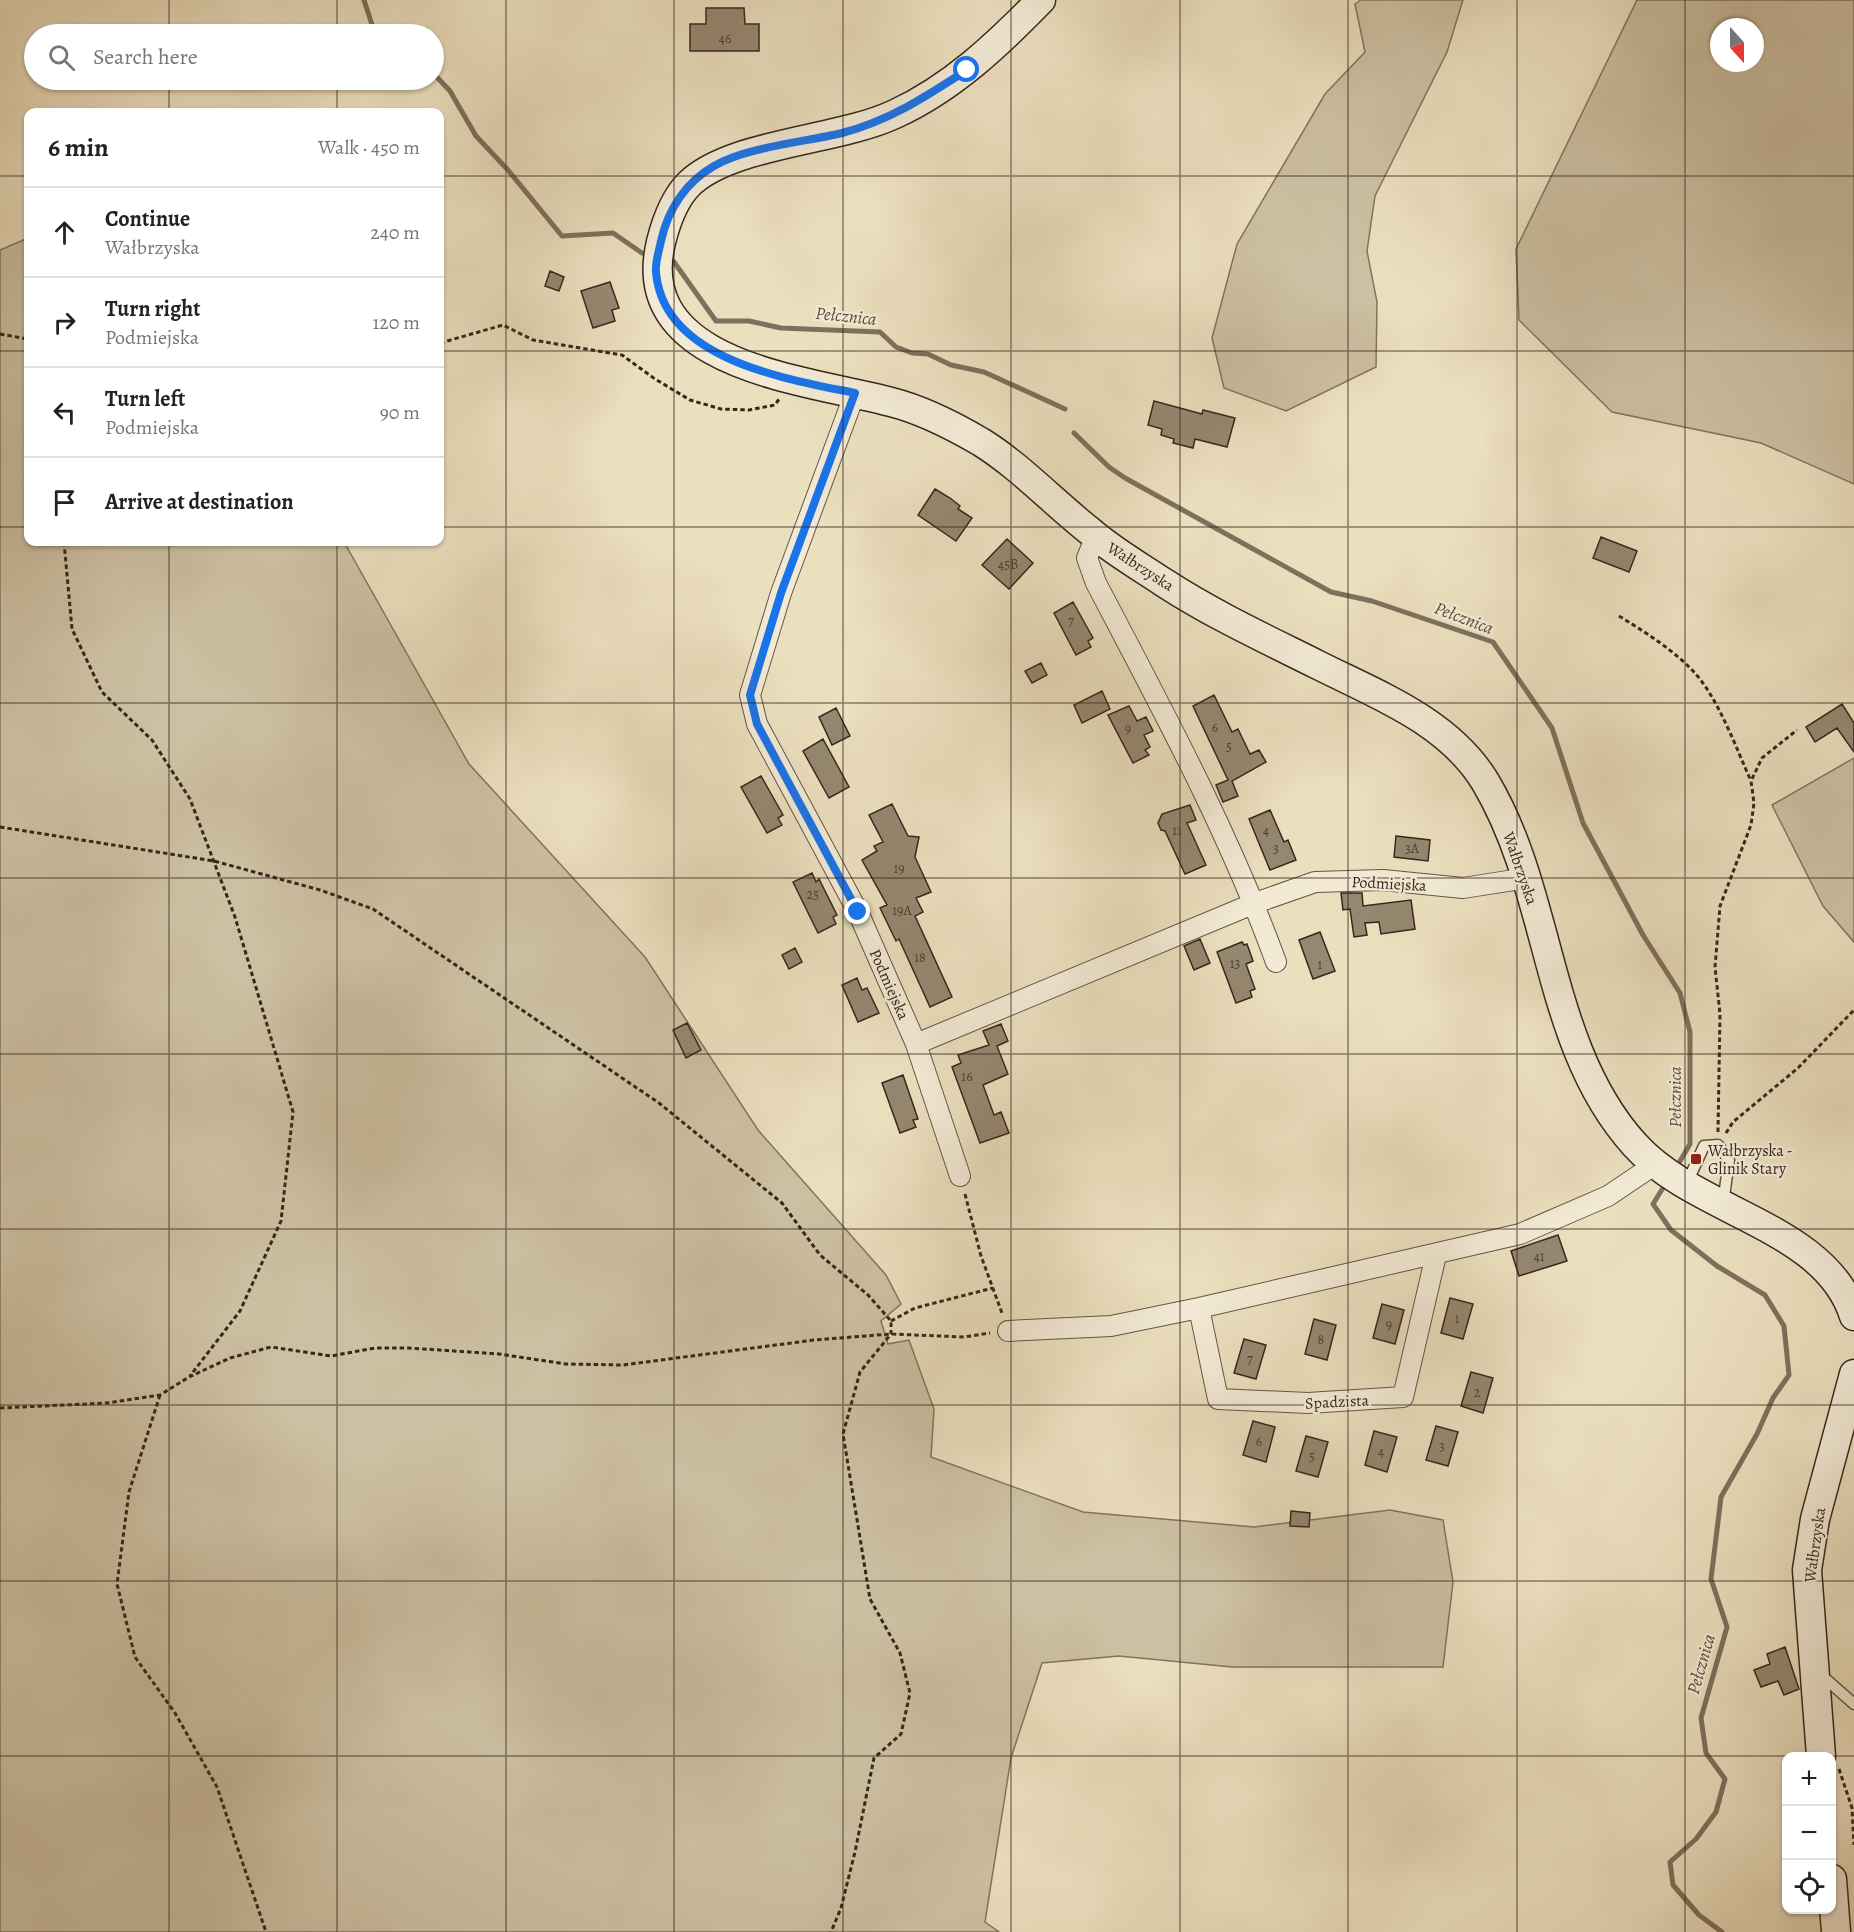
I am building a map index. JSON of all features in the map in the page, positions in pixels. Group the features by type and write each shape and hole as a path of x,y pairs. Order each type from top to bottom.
{"main road":[{"name":"Wałbrzyska","path":"1041,0 967,70 893,116 844,132 754,152 715,165 689,184 673,207 662,238 656,270 659,290 669,314 685,331 705,346 749,367 792,380 898,404 941,419 987,446 1096,537 1171,587 1254,634 1407,710 1439,731 1461,751 1490,789 1527,878 1584,1068 1605,1108 1670,1176 1723,1207 1796,1244 1815,1258 1844,1290 1854,1316"},
{"name":"Wałbrzyska","path":"1821,1752 1808,1570 1815,1519 1854,1374"},
{"path":"1835,1914 1836,1932"}],"street":[{"name":"Podmiejska","path":"855,393 781,593 750,695 757,724 858,912 916,1044 960,1176"},
{"path":"1096,537 1087,558 1096,582 1205,792 1254,903 1276,962"},
{"name":"Podmiejska","path":"916,1044 1254,903 1315,882 1383,880 1463,888 1527,878"},
{"path":"1008,1331 1111,1326 1436,1255 1520,1234 1608,1196 1670,1176"},
{"name":"Spadzista","path":"1199,1308 1218,1399 1308,1403 1403,1397 1436,1255"}],"lane":[{"path":"1670,1176 1704,1146 1718,1145 1729,1160 1723,1207"},
{"path":"1813,1668 1854,1704"}],"path":[{"path":"444,342 503,326 533,340 622,355 655,380 690,400 721,409 749,410 775,405 792,380"},
{"path":"0,334 24,338"},
{"path":"64,546 72,629 102,692 152,740 184,789 235,916 294,1112 281,1221 240,1311 189,1377"},
{"path":"1619,616 1654,638 1694,672 1723,718 1751,781 1754,803 1750,825 1720,906 1715,967 1720,1014 1718,1145"},
{"path":"1751,781 1762,758 1797,730"},
{"path":"0,827 214,861 320,890 373,909 524,1008 659,1103 782,1203 820,1256 868,1295 891,1321 891,1334 860,1372 843,1434 870,1599 900,1653 910,1693 901,1734 874,1758 855,1852 841,1908 831,1932"},
{"path":"1718,1145 1734,1122 1798,1068 1854,1010"},
{"path":"0,1407 107,1403 160,1395 189,1377 230,1358 271,1347 331,1356 375,1348 409,1348 499,1354 566,1364 623,1365 691,1354 891,1334 964,1337 1008,1331 981,1256 960,1176"},
{"path":"891,1321 915,1308 993,1288"},
{"path":"160,1395 129,1492 117,1584 135,1657 176,1713 217,1787 266,1932"}],"shaded area":[{"path":"1361,0 1463,0 1447,52 1375,196 1367,251 1377,302 1376,367 1286,411 1224,388 1212,338 1237,244 1325,94 1365,52 1355,4"},
{"path":"1637,0 1854,0 1854,484 1761,443 1612,412 1519,320 1516,249"},
{"path":"24,240 24,546 346,546 469,764 645,957 758,1130 886,1275 901,1304 881,1321 888,1344 909,1340 934,1409 931,1457 1083,1512 1254,1527 1390,1510 1443,1520 1453,1582 1443,1667 1232,1667 1119,1656 1042,1663 1011,1758 985,1922 999,1932 0,1932 0,250"},
{"path":"1854,758 1854,942 1823,906 1772,805"}],"building":[{"path":"706,8 744,8 745,24 759,24 759,51 690,51 690,24 706,24"},
{"path":"550,271 564,277 559,291 545,286"},
{"path":"610,282 619,308 612,310 615,321 593,328 581,291"},
{"path":"1154,401 1202,414 1203,410 1235,418 1227,447 1195,439 1193,448 1173,443 1174,439 1161,435 1162,429 1148,425"},
{"path":"935,489 950,498 960,506 958,509 972,518 956,541 918,515"},
{"path":"1601,537 1637,551 1629,572 1593,558"},
{"path":"1007,539 1033,563 1009,589 982,565"},
{"path":"1073,602 1093,638 1088,641 1091,647 1076,655 1054,613"},
{"path":"1041,663 1047,675 1032,683 1025,671"},
{"path":"1102,691 1110,709 1082,723 1074,705"},
{"path":"1214,695 1232,732 1238,729 1250,754 1259,750 1266,762 1232,781 1238,796 1223,802 1216,785 1228,780 1193,706"},
{"path":"1842,704 1854,723 1854,752 1837,728 1815,742 1806,727"},
{"path":"1129,706 1137,721 1146,717 1153,731 1144,735 1150,747 1145,750 1149,755 1133,763 1108,715"},
{"path":"836,708 850,736 832,745 819,717"},
{"path":"823,739 849,787 829,798 803,751"},
{"path":"761,776 783,815 778,818 782,825 767,833 741,787"},
{"path":"892,804 908,836 919,837 915,857 931,892 916,898 923,912 915,916 952,997 930,1007 899,939 896,941 880,908 887,905 862,860 877,851 874,846 883,842 869,815"},
{"path":"1190,805 1196,820 1187,823 1206,865 1185,874 1165,831 1161,830 1158,823 1162,814"},
{"path":"1270,810 1284,842 1288,840 1296,860 1270,870 1249,819"},
{"path":"1396,836 1430,840 1428,861 1394,857"},
{"path":"812,873 816,882 819,879 837,915 833,917 836,924 818,933 793,882"},
{"path":"1341,893 1362,893 1363,906 1411,900 1415,929 1381,934 1379,922 1365,923 1367,935 1354,937 1350,909 1343,910"},
{"path":"1320,932 1335,971 1313,979 1299,940"},
{"path":"1200,939 1210,963 1194,970 1184,946"},
{"path":"1242,942 1244,945 1247,944 1253,961 1246,964 1255,989 1250,991 1252,997 1236,1003 1217,952"},
{"path":"795,948 802,962 789,969 782,955"},
{"path":"857,978 862,990 867,988 879,1013 858,1022 842,985"},
{"path":"687,1023 701,1050 686,1058 673,1030"},
{"path":"1001,1024 1008,1041 997,1046 1008,1074 983,1085 994,1115 1001,1112 1009,1133 980,1143 952,1067 961,1063 958,1055 989,1045 983,1031"},
{"path":"903,1075 918,1119 913,1120 916,1127 900,1133 882,1083"},
{"path":"1558,1235 1567,1261 1519,1276 1511,1251"},
{"path":"1450,1298 1473,1304 1463,1339 1441,1333"},
{"path":"1382,1304 1404,1310 1395,1344 1373,1338"},
{"path":"1314,1319 1336,1325 1327,1360 1305,1354"},
{"path":"1244,1339 1266,1345 1256,1379 1234,1373"},
{"path":"1471,1372 1493,1378 1483,1413 1461,1406"},
{"path":"1253,1421 1275,1427 1266,1462 1243,1455"},
{"path":"1436,1426 1458,1432 1448,1466 1426,1460"},
{"path":"1374,1431 1397,1437 1387,1472 1365,1465"},
{"path":"1306,1436 1328,1442 1318,1477 1296,1471"},
{"path":"1291,1511 1310,1513 1309,1527 1290,1526"},
{"path":"1785,1647 1799,1689 1784,1695 1778,1681 1761,1687 1754,1670 1770,1664 1767,1654"}],"waterway":[{"name":"Pełcznica","path":"364,0 372,24"},
{"name":"Pełcznica","path":"444,85 476,136 508,170 562,236 613,233 642,253"},
{"name":"Pełcznica","path":"674,262 716,321 749,321 781,328 880,332 896,347 912,353 928,354 951,365 984,372 1065,409"},
{"name":"Pełcznica","path":"1074,433 1109,467 1125,478 1331,592 1372,601 1493,642 1552,728 1583,823 1643,935 1680,993 1690,1032 1690,1144 1676,1168"},
{"name":"Pełcznica","path":"1666,1183 1653,1204 1671,1230 1717,1266 1765,1295 1784,1326 1789,1375 1773,1398 1757,1434 1721,1497 1711,1579 1727,1627 1701,1718 1706,1753 1725,1779 1716,1812 1696,1839 1670,1862 1673,1885 1699,1915 1722,1932"}],"place":[{"name":"Wałbrzyska - Glinik Stary","path":"1696,1159"}],"route":[{"path":"858,912 757,724 750,695 781,593 855,393 792,380 749,367 705,346 685,331 669,314 659,290 656,270 662,238 673,207 689,184 715,165 754,152 844,132 893,116 967,70"}]}
